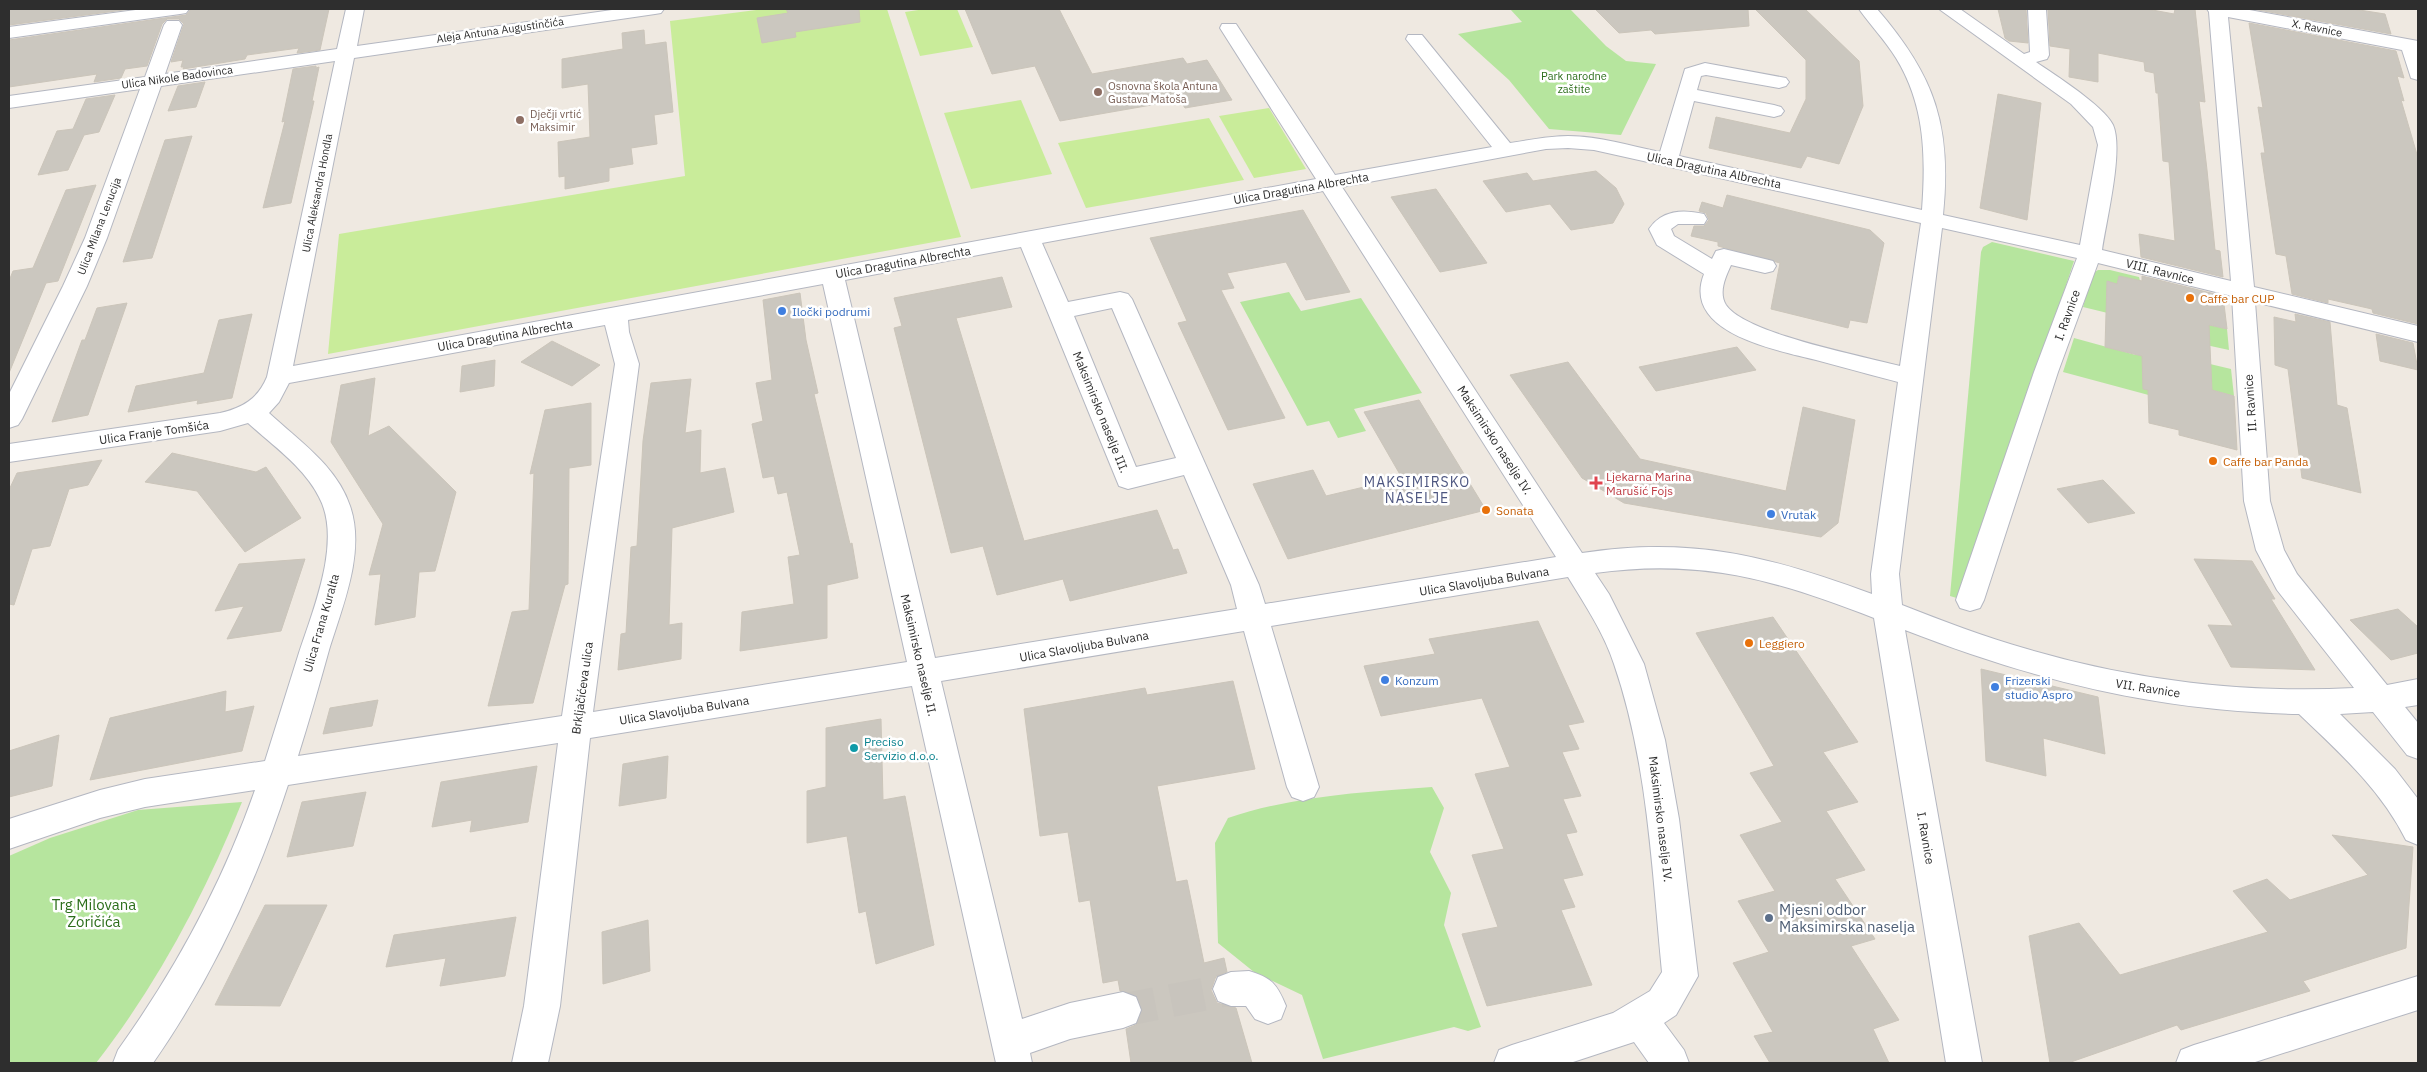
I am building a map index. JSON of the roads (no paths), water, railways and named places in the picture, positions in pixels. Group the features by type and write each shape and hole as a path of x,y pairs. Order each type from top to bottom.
{"street":[{"name":"Ulica Aleksandra Hondla","path":"279,377 355,9"},
{"name":"Aleja Antuna Augustinčića","path":"346,52 655,9"},
{"path":"1868,9 1902,52 1922,89 1930,114 1936,146 1931,218 1885,574 1888,613"},
{"name":"I. Ravnice","path":"1948,9 2078,100 2103,124 2108,145 2090,254 2046,372 1970,600"},
{"path":"2023,60 2040,55 2037,9"},
{"name":"X. Ravnice","path":"2217,9 2414,46"},
{"name":"II. Ravnice","path":"2217,9 2243,291 2256,501 2270,550 2287,582 2405,699 2418,746"},
{"path":"9,33 176,17"},
{"name":"Ulica Milana Lenucija","path":"9,419 75,286 96,238 176,17"},
{"name":"Maksimirsko naselje IV.","path":"1328,152 1235,21 1327,182 1599,602 1628,662 1644,713 1655,767 1680,976 1663,1003 1639,1018"},
{"path":"1415,39 1505,150"},
{"path":"2414,46 2418,74"},
{"name":"Ulica Nikole Badovinca","path":"9,102 346,52"},
{"path":"1668,160 1692,73 1705,69 1780,82"},
{"path":"1687,94 1774,111"},
{"name":"Ulica Dragutina Albrechta","path":"279,377 1029,239 1327,182 1505,150 1568,142 1594,144 1931,218"},
{"path":"1696,219 1683,217 1669,219 1660,229 1661,235 1665,240 1717,272"},
{"name":"VIII. Ravnice","path":"1931,218 2090,254 2418,334"},
{"name":"Maksimirsko naselje III.","path":"1029,239 1128,479 1193,463"},
{"path":"1764,266 1724,256 1711,287 1715,307 1724,316 1744,329 1767,339 1911,377"},
{"name":"Maksimirsko naselje II.","path":"832,275 1011,1052"},
{"path":"1060,311 1120,299 1245,585 1303,787"},
{"name":"Brkljačićeva ulica","path":"530,1063 542,1006 576,727 627,364 617,332 616,315"},
{"name":"Ulica Franje Tomšića","path":"9,454 220,422 252,412 270,398 275,391 279,377"},
{"name":"Ulica Frana Kuralta","path":"252,412 329,489 337,506 341,527 340,554 334,587 275,773"},
{"name":"Ulica Slavoljuba Bulvana","path":"275,773 924,672 1576,566 1659,556 1680,556 1731,564 1793,578 1888,613"},
{"name":"I. Ravnice","path":"1888,613 1964,1063"},
{"name":"VII. Ravnice","path":"1888,613 1996,652 2086,677 2141,689 2307,703 2405,699"},
{"path":"2307,703 2360,752 2388,785 2418,830"},
{"path":"9,834 91,806 145,793 275,773 243,865 210,934 158,1026 130,1063"},
{"path":"1231,989 1254,990 1265,998 1268,1006"},
{"path":"2194,1063 2418,993"},
{"path":"1011,1052 1070,1021 1123,1010"},
{"path":"1512,1063 1622,1029 1639,1018 1671,1063"}],"tunnel":[{"path":"1123,1010 1231,989"}],"place":[{"name":"Osnovna škola Antuna Gustava Matoša","path":"1098,92"},
{"name":"Dječji vrtić Maksimir","path":"520,120"},
{"name":"Caffe bar CUP","path":"2190,298"},
{"name":"Iločki podrumi","path":"782,311"},
{"name":"Caffe bar Panda","path":"2213,461"},
{"name":"Ljekarna Marina Marušić Fojs","path":"1596,483"},
{"name":"Sonata","path":"1486,510"},
{"name":"Vrutak","path":"1771,514"},
{"name":"Leggiero","path":"1749,643"},
{"name":"Konzum","path":"1385,680"},
{"name":"Frizerski studio Aspro","path":"1995,687"},
{"name":"Preciso Servizio d.o.o.","path":"854,748"},
{"name":"Mjesni odbor Maksimirska naselja","path":"1769,918"}],"district":[{"name":"MAKSIMIRSKO NASELJE","path":"1417,490"}],"park label":[{"name":"Park narodne zaštite","path":"1574,82"},
{"name":"Trg Milovana Zoričića","path":"94,912"}]}
